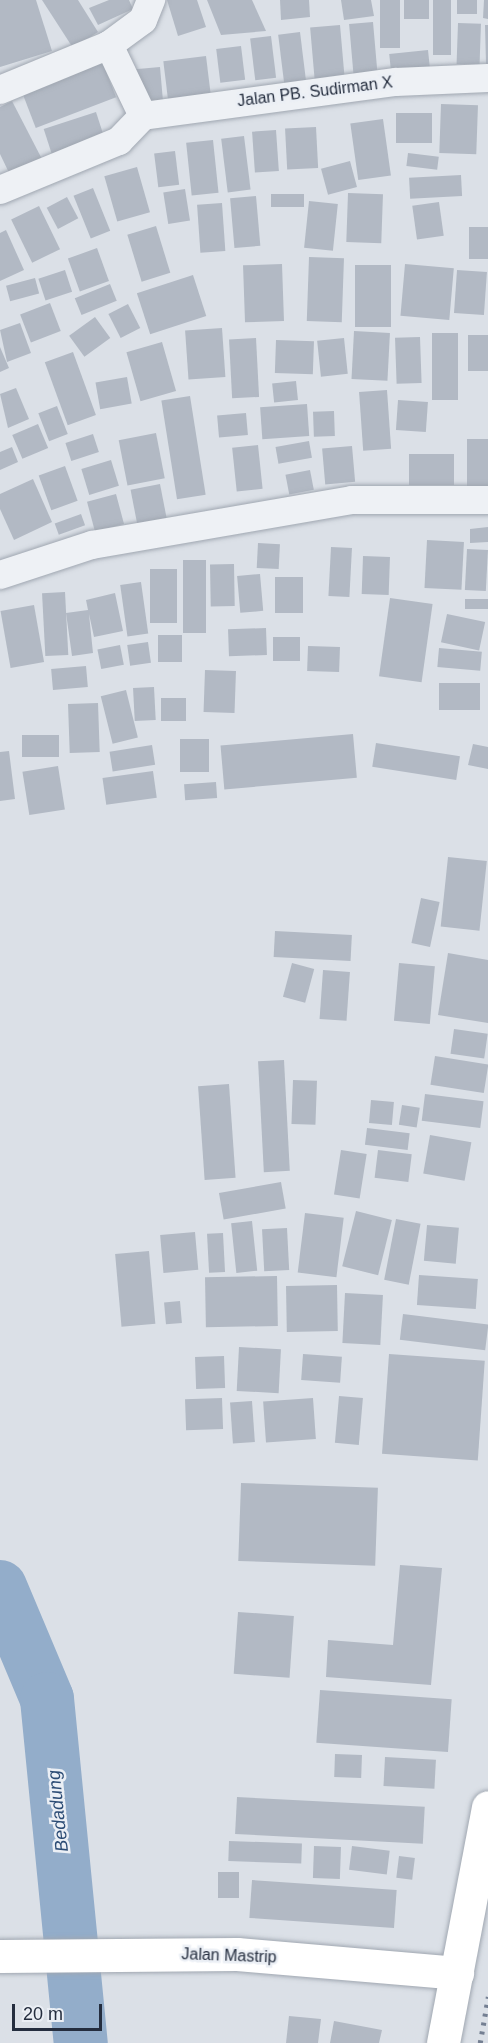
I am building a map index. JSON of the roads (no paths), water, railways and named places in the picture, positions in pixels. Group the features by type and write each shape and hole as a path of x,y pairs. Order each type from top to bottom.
{"main road":[{"path":"443,2043 488,1807"},
{"name":"Jalan Mastrip","path":"0,1956 237,1953 457,1973"}],"street":[{"path":"0,90 109,45 143,20 151,0"},
{"path":"0,190 119,141 143,116 109,45"},
{"name":"Jalan PB. Sudirman X","path":"143,116 396,82 488,78"},
{"path":"0,575 92,544 352,500 488,500"}],"waterway":[{"name":"Bedadung","path":"0,1587 47,1699 81,2043"}],"railway":[{"path":"480,2043 488,1997"}]}
